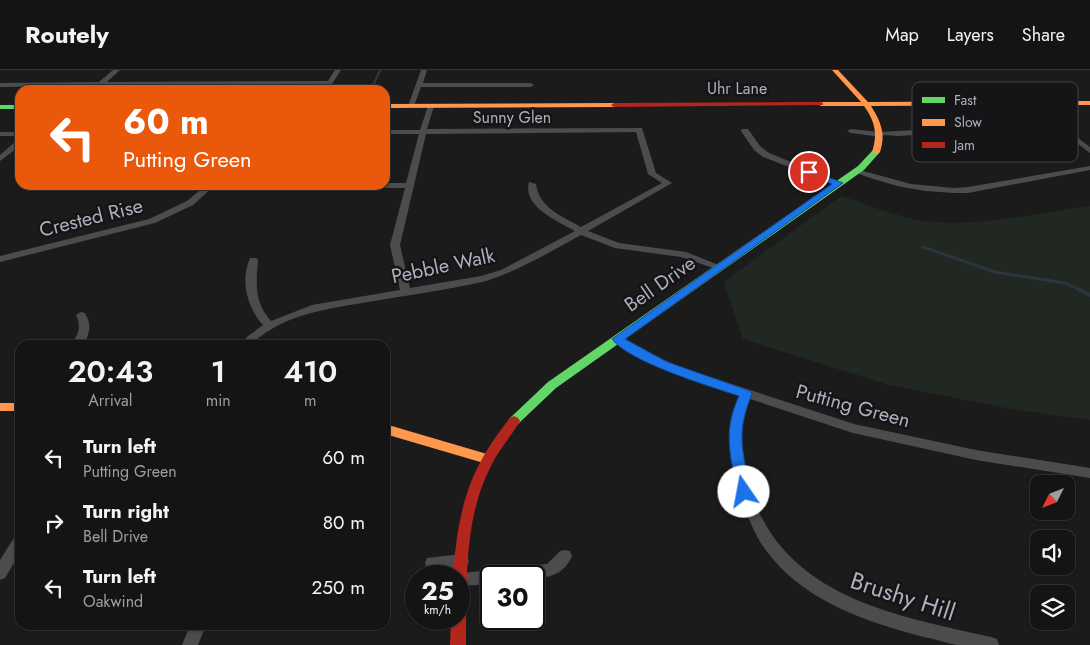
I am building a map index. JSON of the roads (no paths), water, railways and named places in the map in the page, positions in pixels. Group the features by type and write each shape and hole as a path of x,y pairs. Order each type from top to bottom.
{"street":[{"path":"100,84 117,70"},
{"path":"0,85 330,83 338,70"},
{"path":"411,106 424,70"},
{"path":"835,70 878,123 881,134"},
{"path":"419,85 531,85"},
{"name":"Uhr Lane","path":"390,106 912,103"},
{"path":"406,292 396,245 431,106"},
{"path":"0,107 15,107"},
{"name":"Sunny Glen","path":"390,132 638,130 652,174 668,183"},
{"path":"745,131 750,141 766,155 839,183"},
{"path":"851,131 881,134 912,133"},
{"path":"0,134 15,134"},
{"name":"Bell Drive","path":"462,565 466,519 472,496 487,459 499,440 533,401 552,385 856,171 873,157 880,144 881,134"},
{"path":"1078,143 1090,152"},
{"path":"0,159 15,146"},
{"path":"856,171 901,185 948,191 968,190 1090,168"},
{"name":"Pebble Walk","path":"252,340 270,327 292,316 318,307 493,276 521,265 668,183"},
{"path":"532,184 536,200 542,208 581,232 605,243 640,250 683,254 718,267"},
{"path":"390,185 410,185"},
{"name":"Crested Rise","path":"0,259 152,221 190,203 205,190"},
{"path":"253,260 251,302 256,313 270,327"},
{"path":"80,340 86,330 81,315"},
{"name":"Putting Green","path":"617,339 663,365 853,428 976,455 1090,473"},
{"name":"Brushy Hill","path":"746,394 737,414 734,437 744,492 751,513 763,533 800,578 836,599 869,614 991,645"},
{"path":"0,407 15,407"},
{"path":"390,430 487,459"},
{"path":"0,573 15,548"},
{"path":"545,571 551,570 565,556"},
{"path":"432,563 462,561"},
{"path":"190,645 196,630"},
{"name":"Bell Drive","path":"458,645 459,630"}],"waterway":[{"path":"373,85 380,70"},
{"path":"923,247 995,272 1065,283 1083,291"},
{"path":"1080,290 1090,295"}]}
